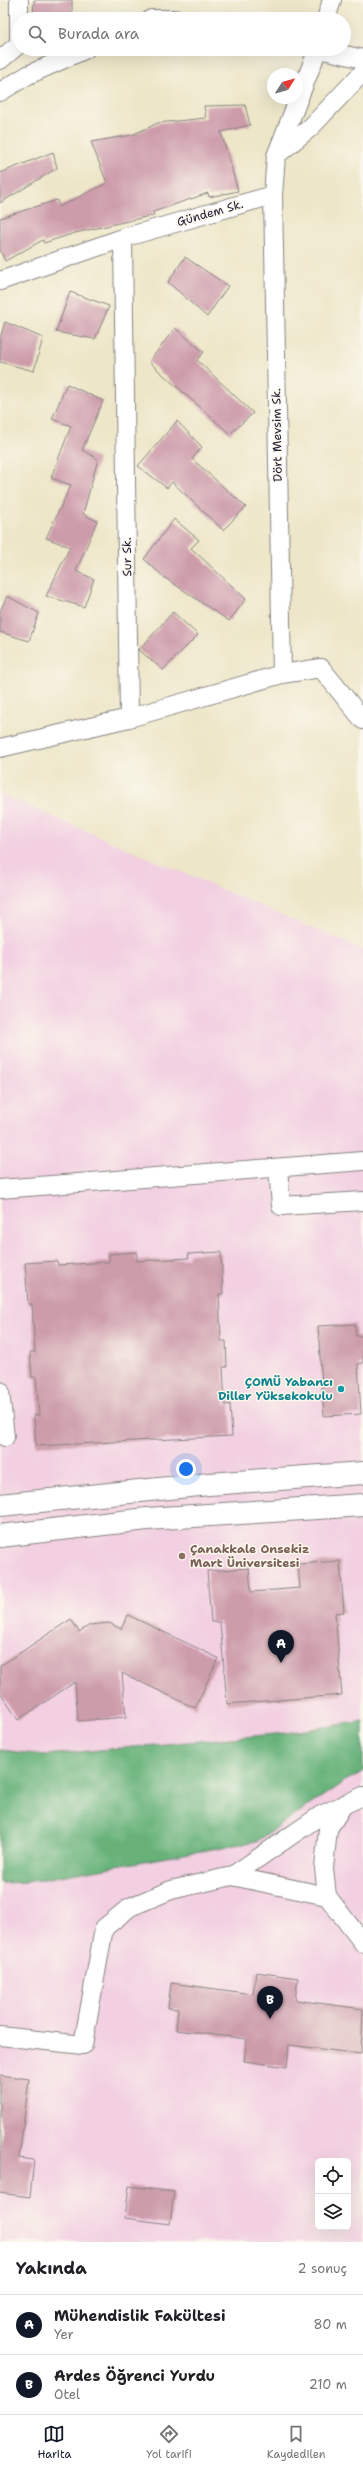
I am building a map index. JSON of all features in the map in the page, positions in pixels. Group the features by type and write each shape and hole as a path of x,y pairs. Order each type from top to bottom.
{"street":[{"path":"19,0 19,12"},
{"path":"328,12 332,0"},
{"path":"0,60 12,49"},
{"path":"0,92 28,76 71,56"},
{"path":"273,195 276,156 316,56"},
{"path":"350,56 363,59"},
{"path":"276,156 311,127 363,72"},
{"name":"Gündem Sk.","path":"0,280 123,238 273,195"},
{"name":"Dört Mevsim Sk.","path":"273,195 282,674"},
{"name":"Sur Sk.","path":"123,238 130,718"},
{"path":"0,748 130,718 282,674 321,668 363,720"},
{"path":"0,1189 363,1161"},
{"path":"278,1168 281,1206 363,1201"},
{"path":"0,1391 5,1437"},
{"path":"0,1505 209,1484 363,1473"},
{"path":"0,1536 147,1519 363,1505"},
{"path":"0,2036 83,2046 104,1928 130,1908 171,1890 232,1876 321,1815 363,1796"},
{"path":"344,1804 328,1829 324,1868 327,1896 363,1943"},
{"path":"232,1876 327,1896"}],"shaded area":[{"name":"Çanakkale Onsekiz Mart Üniversitesi","path":"0,794 363,950 363,2242 0,2242"}],"green space":[{"path":"363,1721 363,1772 345,1781 257,1841 27,1882 0,1883 0,1750 45,1755 286,1733"}],"building":[{"path":"34,0 72,0 72,12 33,12"},
{"path":"245,105 250,125 221,132 238,191 209,197 208,193 153,212 154,215 75,233 44,243 43,240 5,261 0,250 0,218 57,200 59,207 107,183 91,142 132,135 158,123 206,118 204,106"},
{"path":"53,152 57,168 0,203 0,173"},
{"path":"185,257 228,286 207,317 168,282"},
{"path":"70,292 109,306 95,339 56,332"},
{"path":"5,322 43,338 34,371 0,362 0,338"},
{"path":"175,328 204,352 197,360 253,413 230,434 149,362"},
{"path":"67,384 103,401 82,450 98,459 83,514 97,521 76,571 94,579 84,607 46,596 70,547 46,538 71,485 51,478 71,426 52,419"},
{"path":"177,421 202,447 192,459 246,507 223,530 172,482 167,488 138,466"},
{"path":"174,519 199,540 191,548 246,599 229,621 164,577 144,559"},
{"path":"7,596 39,613 29,641 0,632 0,611"},
{"path":"173,612 198,635 163,670 139,650"},
{"path":"137,1252 137,1261 189,1258 188,1254 221,1252 223,1294 219,1294 221,1341 226,1341 227,1367 223,1367 225,1405 230,1404 232,1436 36,1446 34,1415 39,1415 36,1377 32,1377 30,1352 35,1352 32,1304 28,1304 25,1263 57,1261 58,1265 109,1262 109,1254"},
{"name":"ÇOMÜ Yabancı Diller Yüksekokulu","path":"355,1324 356,1336 363,1336 363,1363 358,1364 361,1414 324,1416 318,1326"},
{"path":"340,1561 344,1612 335,1613 342,1695 227,1704 220,1622 211,1622 207,1571 249,1568 251,1592 300,1588 298,1564"},
{"path":"128,1615 218,1658 195,1708 122,1673 126,1717 78,1721 75,1682 18,1720 0,1692 0,1666 71,1619 79,1632 90,1625 109,1623 121,1629"},
{"path":"256,1972 298,1978 295,2000 363,2009 361,2054 289,2045 287,2067 244,2061 247,2039 176,2030 178,2009 168,2008 171,1983 253,1994"},
{"path":"0,2075 29,2079 19,2158 34,2160 30,2197 0,2193"},
{"path":"129,2186 174,2192 170,2224 125,2218"}],"place":[{"name":"ÇOMÜ Yabancı Diller Yüksekokulu","path":"341,1389"},
{"name":"Çanakkale Onsekiz Mart Üniversitesi","path":"182,1556"},
{"name":"Mühendislik Fakültesi","path":"281,1663"},
{"name":"Ardes Öğrenci Yurdu","path":"270,2019"}]}
